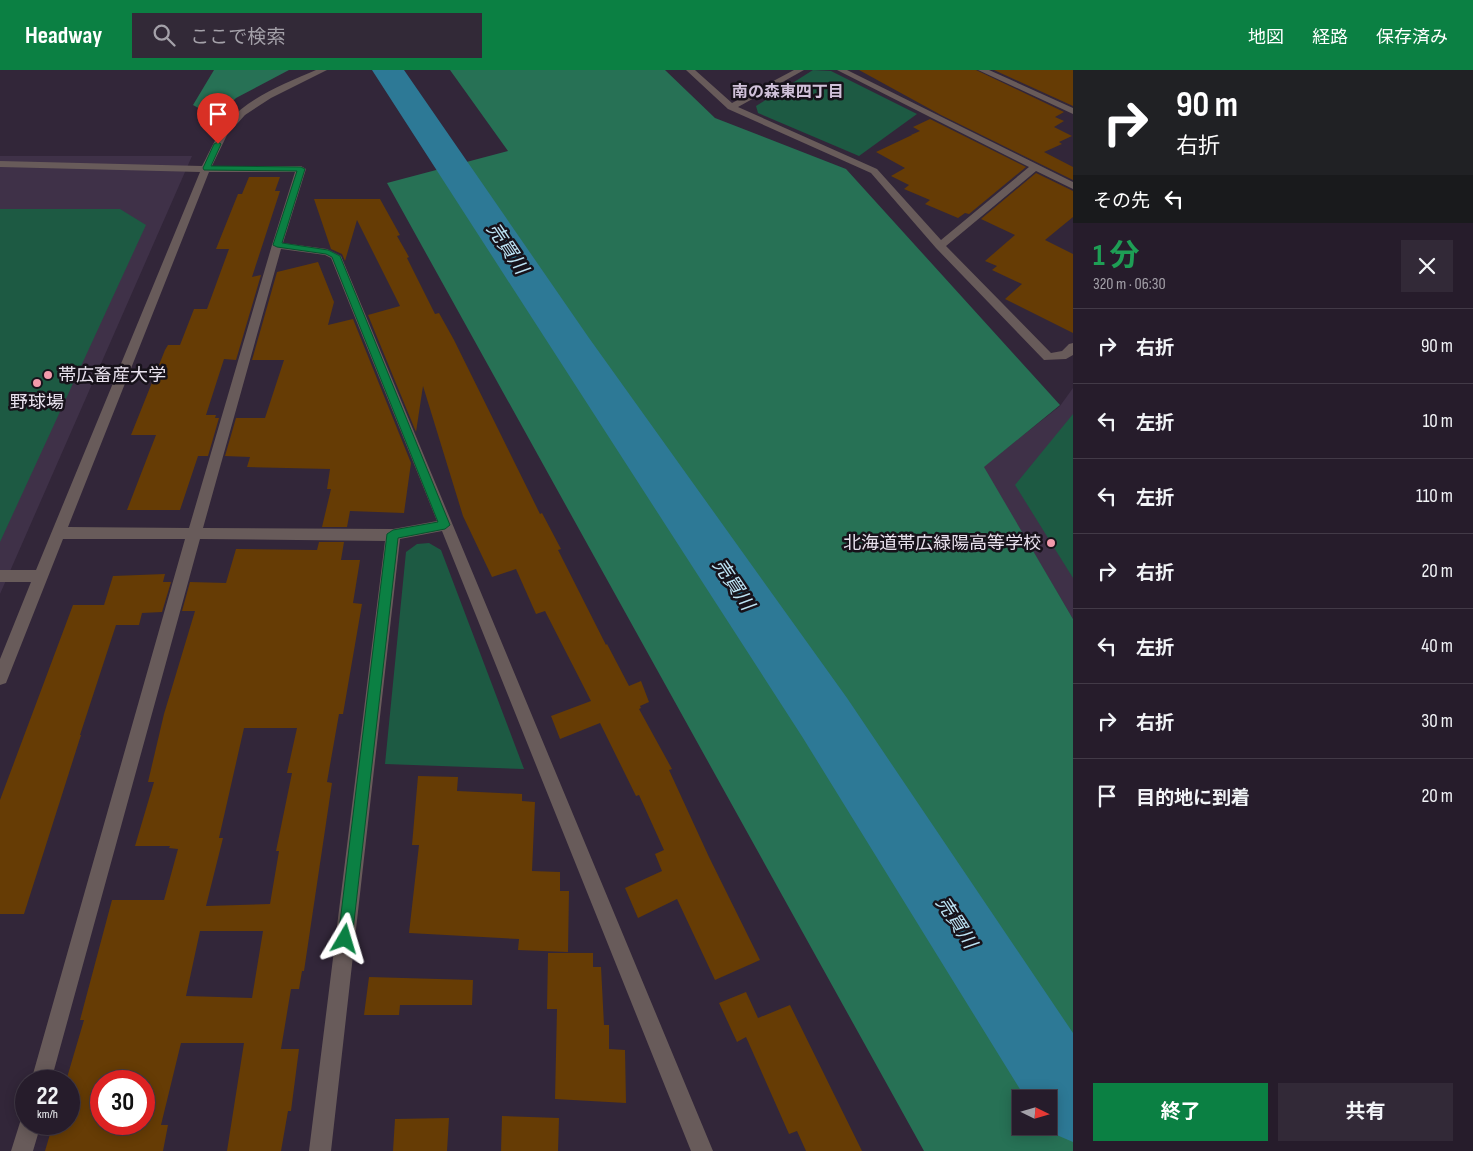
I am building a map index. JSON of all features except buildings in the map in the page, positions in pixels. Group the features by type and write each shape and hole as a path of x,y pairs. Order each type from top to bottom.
{"street":[{"path":"0,678 206,168 224,132 236,120 278,90 323,70"},
{"path":"690,70 731,107 874,171 940,246 1048,357 1066,355 1073,347"},
{"path":"731,107 800,70"},
{"path":"841,70 1073,186"},
{"path":"982,70 1073,111"},
{"path":"0,164 301,169 277,245 194,534 44,1070"},
{"path":"940,246 1035,167"},
{"path":"277,245 328,252 336,256 702,1151"},
{"path":"57,533 393,534 445,525"},
{"path":"320,1151 393,534"},
{"path":"0,576 42,576"},
{"path":"22,1151 27,1135"}],"shaded area":[{"name":"野球場","path":"0,156 192,156 0,594"},
{"name":"北海道帯広緑陽高等学校","path":"1073,388 1073,619 983,467 1060,406"}],"green space":[{"path":"214,70 289,70 236,98 216,118 193,105"},
{"path":"450,70 665,70 715,118 846,169 1060,405 984,467 1073,619 1073,1151 924,1151 387,183 508,151"},
{"path":"813,70 831,71 917,114 859,156 758,113 756,106"},
{"name":"野球場","path":"0,209 120,209 146,225 0,542"},
{"path":"1073,414 1073,578 1015,485"},
{"path":"429,543 441,550 524,769 385,764 406,552 417,544"}],"waterway":[{"name":"売買川","path":"388,70 573,348 825,718 1073,1102"}],"place":[{"name":"帯広畜産大学","path":"48,375"},
{"name":"野球場","path":"37,383"},
{"name":"北海道帯広緑陽高等学校","path":"1051,543"}],"district":[{"name":"南の森東四丁目","path":"788,91"}],"route":[{"path":"218,144 206,168 301,169 277,245 328,252 336,256 445,525 393,534 345,939"}]}
